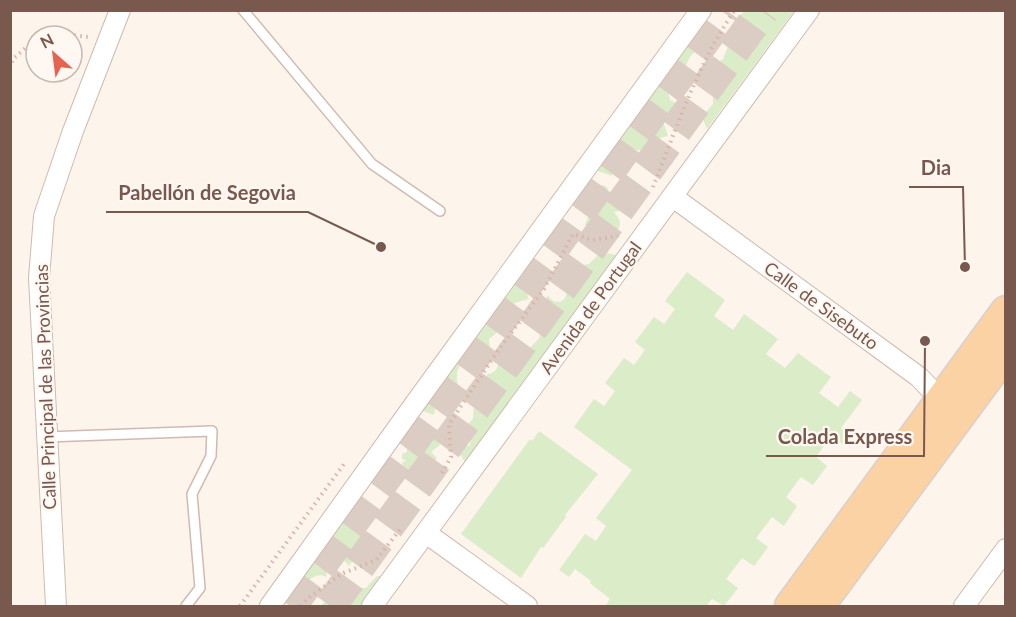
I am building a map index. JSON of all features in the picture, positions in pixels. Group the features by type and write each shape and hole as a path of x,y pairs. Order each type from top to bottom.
{"main road":[{"path":"790,606 1005,311"},
{"path":"819,606 1005,353"}],"street":[{"path":"112,32 120,10"},
{"name":"Calle Principal de las Provincias","path":"56,606 39,278 44,216 73,131 112,32 137,10"},
{"path":"270,606 701,10"},
{"name":"Avenida de Portugal","path":"372,606 809,10"},
{"name":"Calle de Sisebuto","path":"673,197 919,377 940,399 948,430"},
{"path":"426,533 527,606"},
{"path":"964,606 1005,549"}],"lane":[{"path":"243,10 372,164 440,212"},
{"path":"46,437 212,431 211,456 192,494 200,588 186,606"}],"path":[{"path":"650,194 686,104 720,30 735,10"},
{"path":"84,36 91,37"},
{"path":"10,68 14,59 24,50"},
{"path":"440,476 452,457 449,424 497,352 544,289 573,234 593,240 622,236"},
{"path":"301,606 341,574 376,560 406,523"}],"green space":[{"path":"746,10 794,11 707,129 699,115 705,113 713,104 713,97 709,90 720,89 725,78 714,65 723,59 728,46 750,52 756,43 752,30 736,19"},
{"path":"688,43 697,50 687,64 686,72 689,80 672,84 668,92 670,100 678,104 662,118 668,136 651,140 643,151 633,150 626,153 624,166 615,167 612,176 595,170"},
{"path":"599,186 607,187 611,202 624,193 628,194 631,199 623,210 614,212 620,225 618,230 609,223 601,231 588,228 585,225 589,215 584,214 578,204 587,198 597,201"},
{"path":"601,252 616,255 465,462 457,450 470,445 471,438 464,428 473,419 474,401 482,399 487,394 487,374 496,370 498,361 509,364 517,360 521,347 528,349 537,341 540,331 529,320 541,310 547,295 553,301 563,300 567,292 566,279 578,277 577,266 589,264"},
{"path":"527,263 536,270 527,283 529,299 512,305 503,313 500,317 505,326 489,339 490,351 478,354 472,363 462,364 459,367 457,379 459,389 442,398 434,415 420,410"},
{"path":"687,272 725,300 714,316 733,330 744,314 778,339 766,354 785,368 798,353 831,377 819,393 838,407 850,391 862,400 841,428 850,435 843,444 831,436 816,457 827,466 813,485 801,477 786,497 797,506 784,526 772,517 756,538 768,547 754,566 742,558 726,579 738,588 724,606 712,599 706,606 609,606 606,605 610,599 575,569 569,577 559,570 585,534 596,541 606,526 596,518 632,470 574,427 594,399 604,406 615,391 605,383 624,358 634,365 645,350 635,342 654,317 664,324 675,309 665,301"},
{"path":"539,431 598,474 565,515 566,517 543,548 541,547 521,578 461,534 530,439 532,441"},
{"path":"434,439 438,440 440,445 431,452 437,458 428,464 432,468 433,475 425,484 417,481 415,470 405,472 402,463 406,460 402,459 402,454 407,452 407,442 416,443 423,449"},
{"path":"351,506 353,510 361,513 358,520 359,527 360,532 363,533 364,547 368,550 357,556 349,566 341,557 335,557 329,561 326,577 321,575 311,578 304,592 291,589"},
{"path":"377,576 383,576 360,606 319,606 333,597 349,599 353,595 352,588 366,588"}],"tunnel":[{"path":"290,606 726,10"},
{"path":"330,606 763,10"}],"place":[{"name":"Pabellón de Segovia","path":"381,247"},
{"name":"Dia","path":"965,267"},
{"name":"Colada Express","path":"925,341"}]}
